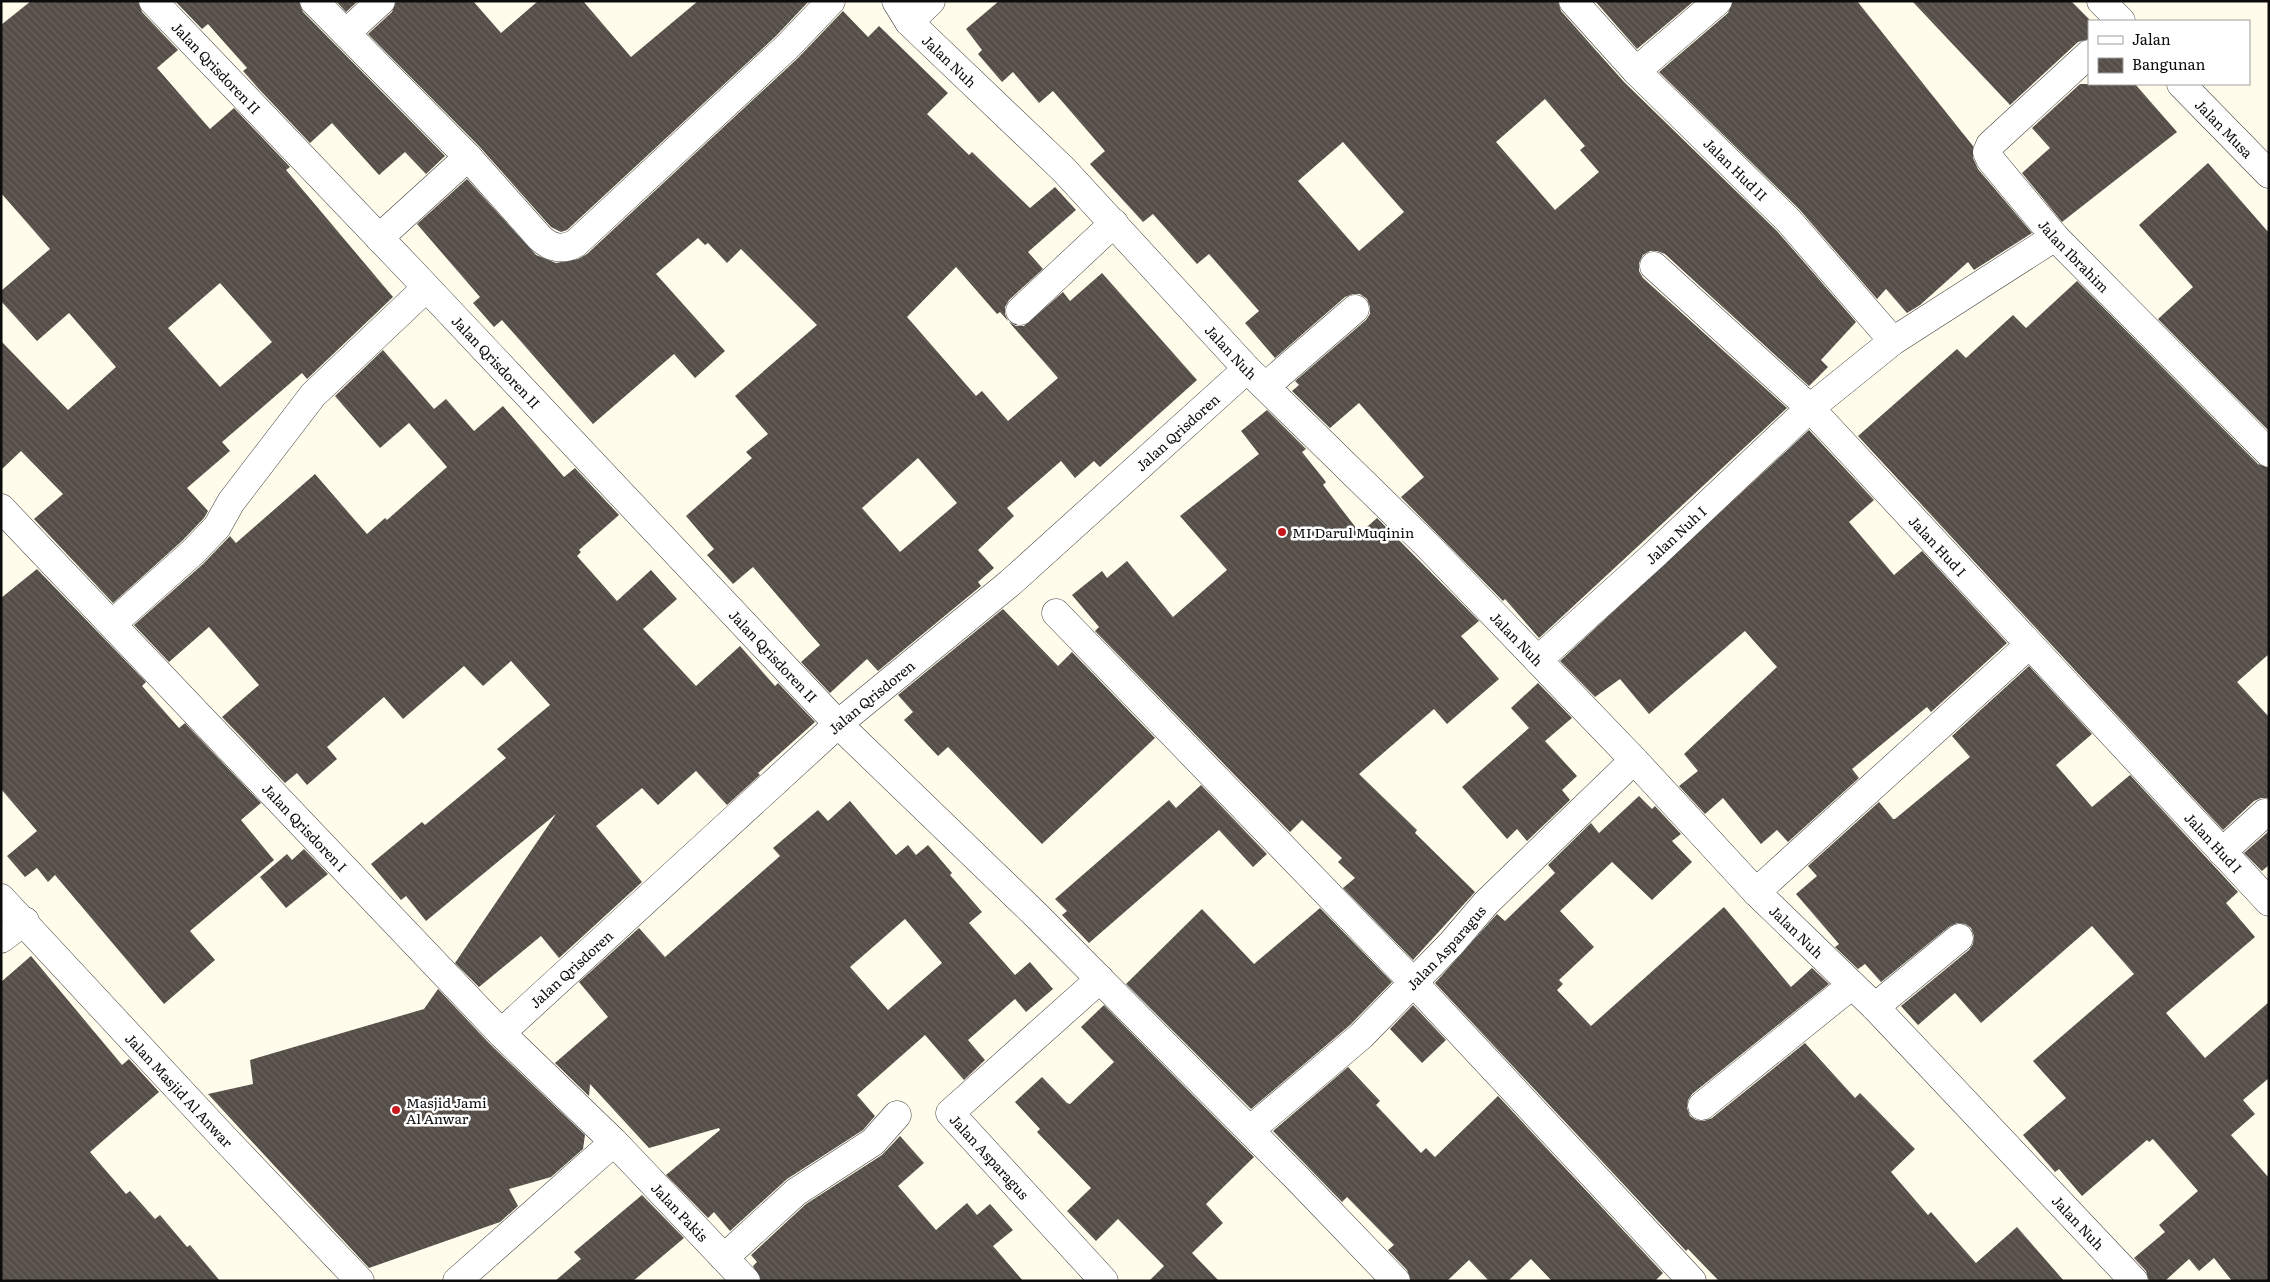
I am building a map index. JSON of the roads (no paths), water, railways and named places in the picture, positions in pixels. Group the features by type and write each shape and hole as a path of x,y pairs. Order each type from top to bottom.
{"street":[{"name":"Jalan Qrisdoren II","path":"153,1 838,724"},
{"path":"314,1 468,157 549,246 570,247 787,47 831,1"},
{"path":"346,33 382,1"},
{"path":"903,11 931,1"},
{"name":"Jalan Hud II","path":"1573,1 1636,70 1788,220 1893,341"},
{"path":"1636,70 1718,1"},
{"path":"2100,1 2120,20"},
{"name":"Jalan Nuh","path":"903,11 1064,170 1257,378 1428,546 1634,760 1756,892 1875,1007 2134,1281"},
{"name":"Jalan Ibrahim","path":"2088,55 1990,145 1988,152 1990,159 2055,237 2269,453"},
{"name":"Jalan Musa","path":"2183,85 2269,174"},
{"path":"379,238 468,157"},
{"path":"1020,311 1114,223"},
{"path":"1810,408 1893,341 2055,237"},
{"name":"Jalan Hud I","path":"1654,266 1810,408 2029,646 2269,902"},
{"path":"112,624 193,552 217,527 231,502 314,395 426,288"},
{"name":"Jalan Qrisdoren","path":"501,1033 838,724 1257,378 1355,309"},
{"name":"Jalan Nuh I","path":"1538,660 1654,556 1810,408"},
{"name":"Jalan Qrisdoren I","path":"1,508 501,1033 614,1142"},
{"path":"1056,613 1414,983 1686,1279"},
{"path":"1756,892 2029,646"},
{"path":"838,724 1100,980 1250,1130 1396,1281"},
{"name":"Jalan Asparagus","path":"1250,1130 1361,1036 1414,983 1486,903 1634,760"},
{"path":"2222,852 2265,813"},
{"name":"Jalan Masjid Al Anwar","path":"1,898 25,921 225,1139 360,1281"},
{"path":"1,939 25,921"},
{"path":"1875,1007 1960,938"},
{"name":"Jalan Asparagus","path":"1100,980 950,1112 1104,1281"},
{"path":"1702,1106 1852,985"},
{"path":"724,1258 796,1192 872,1142 897,1115"},
{"path":"457,1281 614,1142"},
{"name":"Jalan Pakis","path":"614,1142 746,1281"}],"place":[{"name":"MI Darul Muqinin","path":"1282,532"},
{"name":"Masjid Jami Al Anwar","path":"396,1110"}]}
